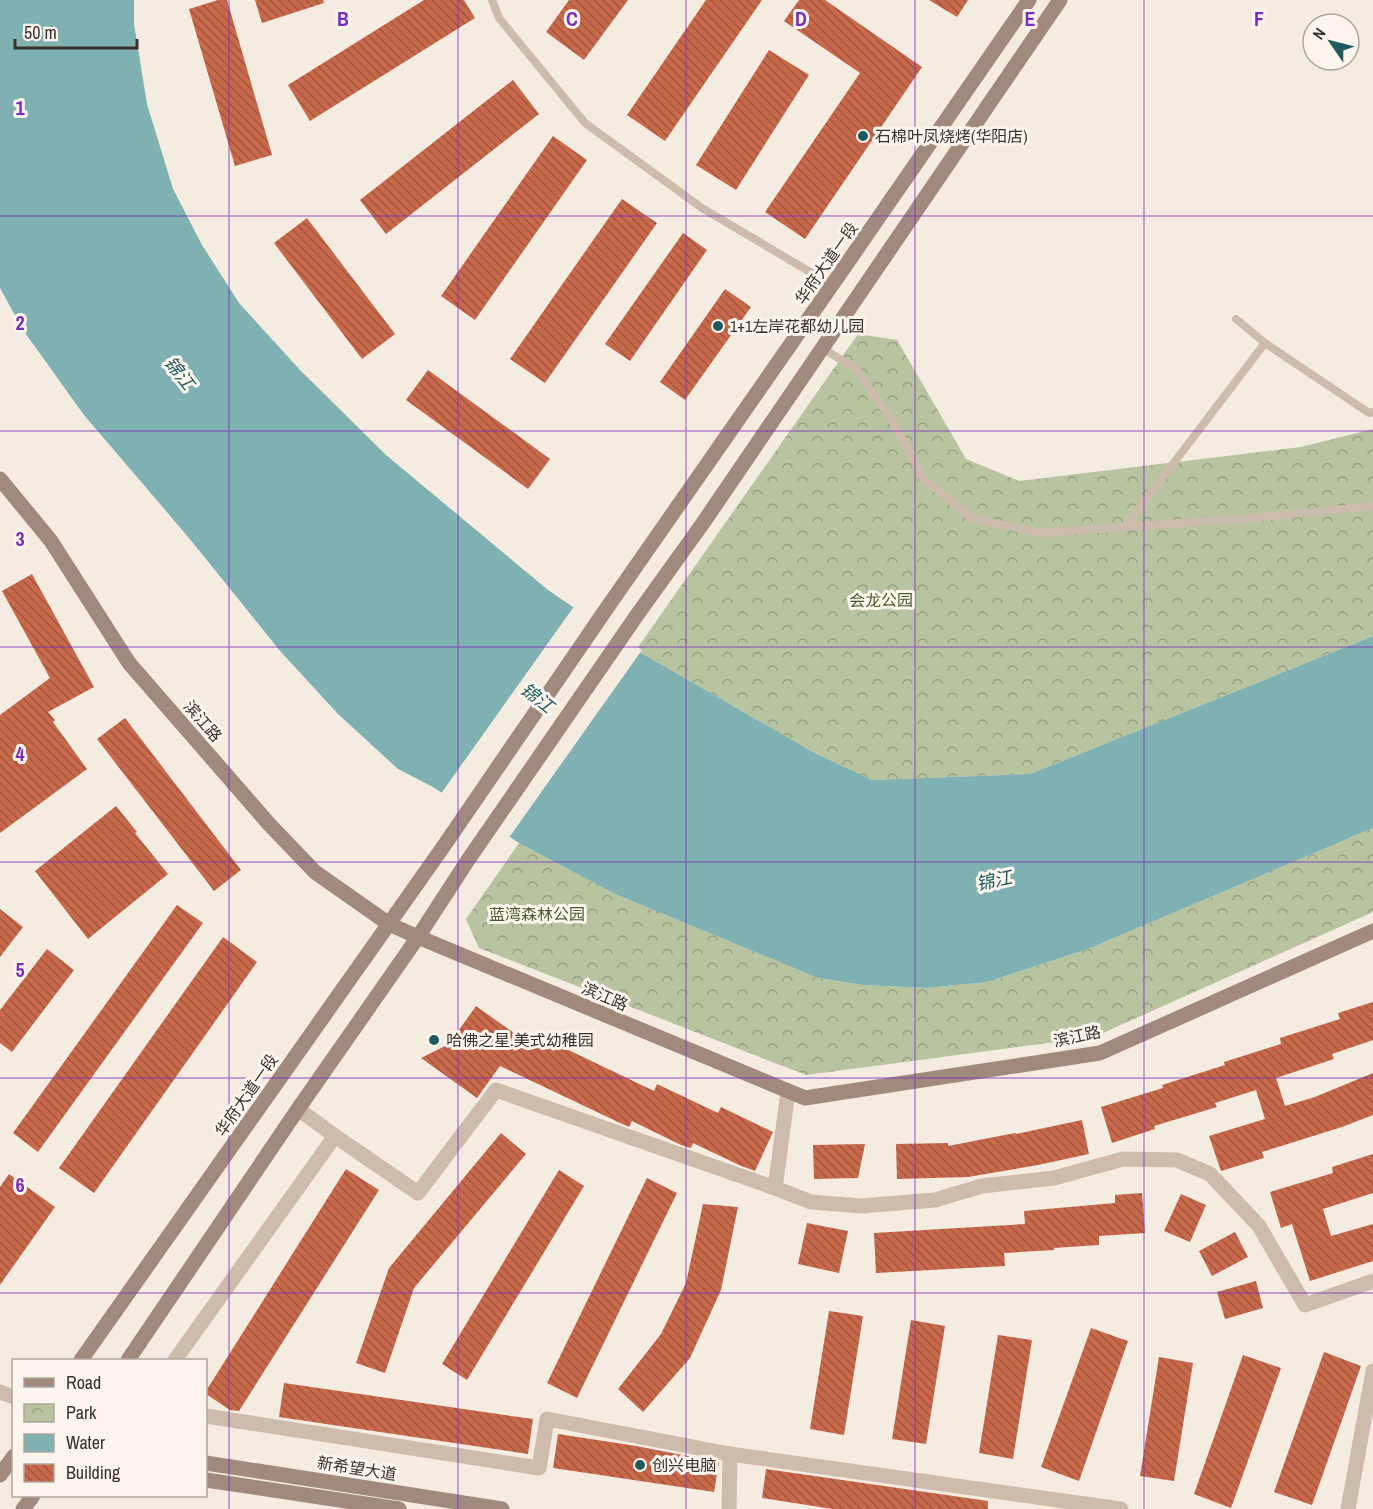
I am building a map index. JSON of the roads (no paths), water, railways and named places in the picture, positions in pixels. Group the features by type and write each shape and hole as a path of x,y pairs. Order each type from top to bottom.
{"main road":[{"name":"华府大道一段","path":"82,1359 441,850 1029,0"},
{"path":"129,1359 418,937 468,860 703,523 1060,0"},
{"name":"滨江路","path":"0,479 51,541 129,663 269,824 315,872 389,924 805,1098 1100,1053 1373,931"},
{"path":"0,1475 12,1459"},
{"name":"新希望大道","path":"207,1463 502,1509"},
{"path":"207,1480 399,1509"},
{"path":"23,1509 32,1497"}],"street":[{"path":"298,1109 418,1192 496,1090 812,1202 861,1206 935,1200 982,1186 1054,1178 1123,1159 1177,1160 1210,1174 1259,1226 1305,1305 1373,1281"},
{"path":"775,1188 788,1092"},
{"path":"176,1359 335,1136"},
{"path":"1348,1509 1373,1371"},
{"path":"207,1416 539,1468 547,1419 730,1454 1121,1509"},
{"path":"729,1509 730,1454"}],"lane":[{"path":"492,0 499,18 585,123 702,208 832,285"},
{"path":"1236,319 1265,343 1369,413 1373,412"},
{"path":"1125,527 1265,343"},
{"path":"822,348 856,369 893,422 924,479 973,519 1041,533 1253,518 1373,506"}],"water":[{"name":"锦江","path":"0,0 134,0 134,24 147,104 173,189 202,245 239,303 300,370 386,455 548,590 636,650 813,752 872,780 1030,774 1373,636 1373,828 1088,949 987,982 926,988 863,985 818,978 615,894 519,843 433,787 398,769 338,714 281,652 189,538 84,415 23,330 0,288"}],"place":[{"name":"石棉叶凤烧烤(华阳店)","path":"863,136"},
{"name":"1+1左岸花都幼儿园","path":"718,326"},
{"name":"哈佛之星.美式幼稚园","path":"434,1040"},
{"name":"创兴电脑","path":"640,1465"}],"park label":[{"name":"会龙公园","path":"881,600"},
{"name":"蓝湾森林公园","path":"537,914"}]}
